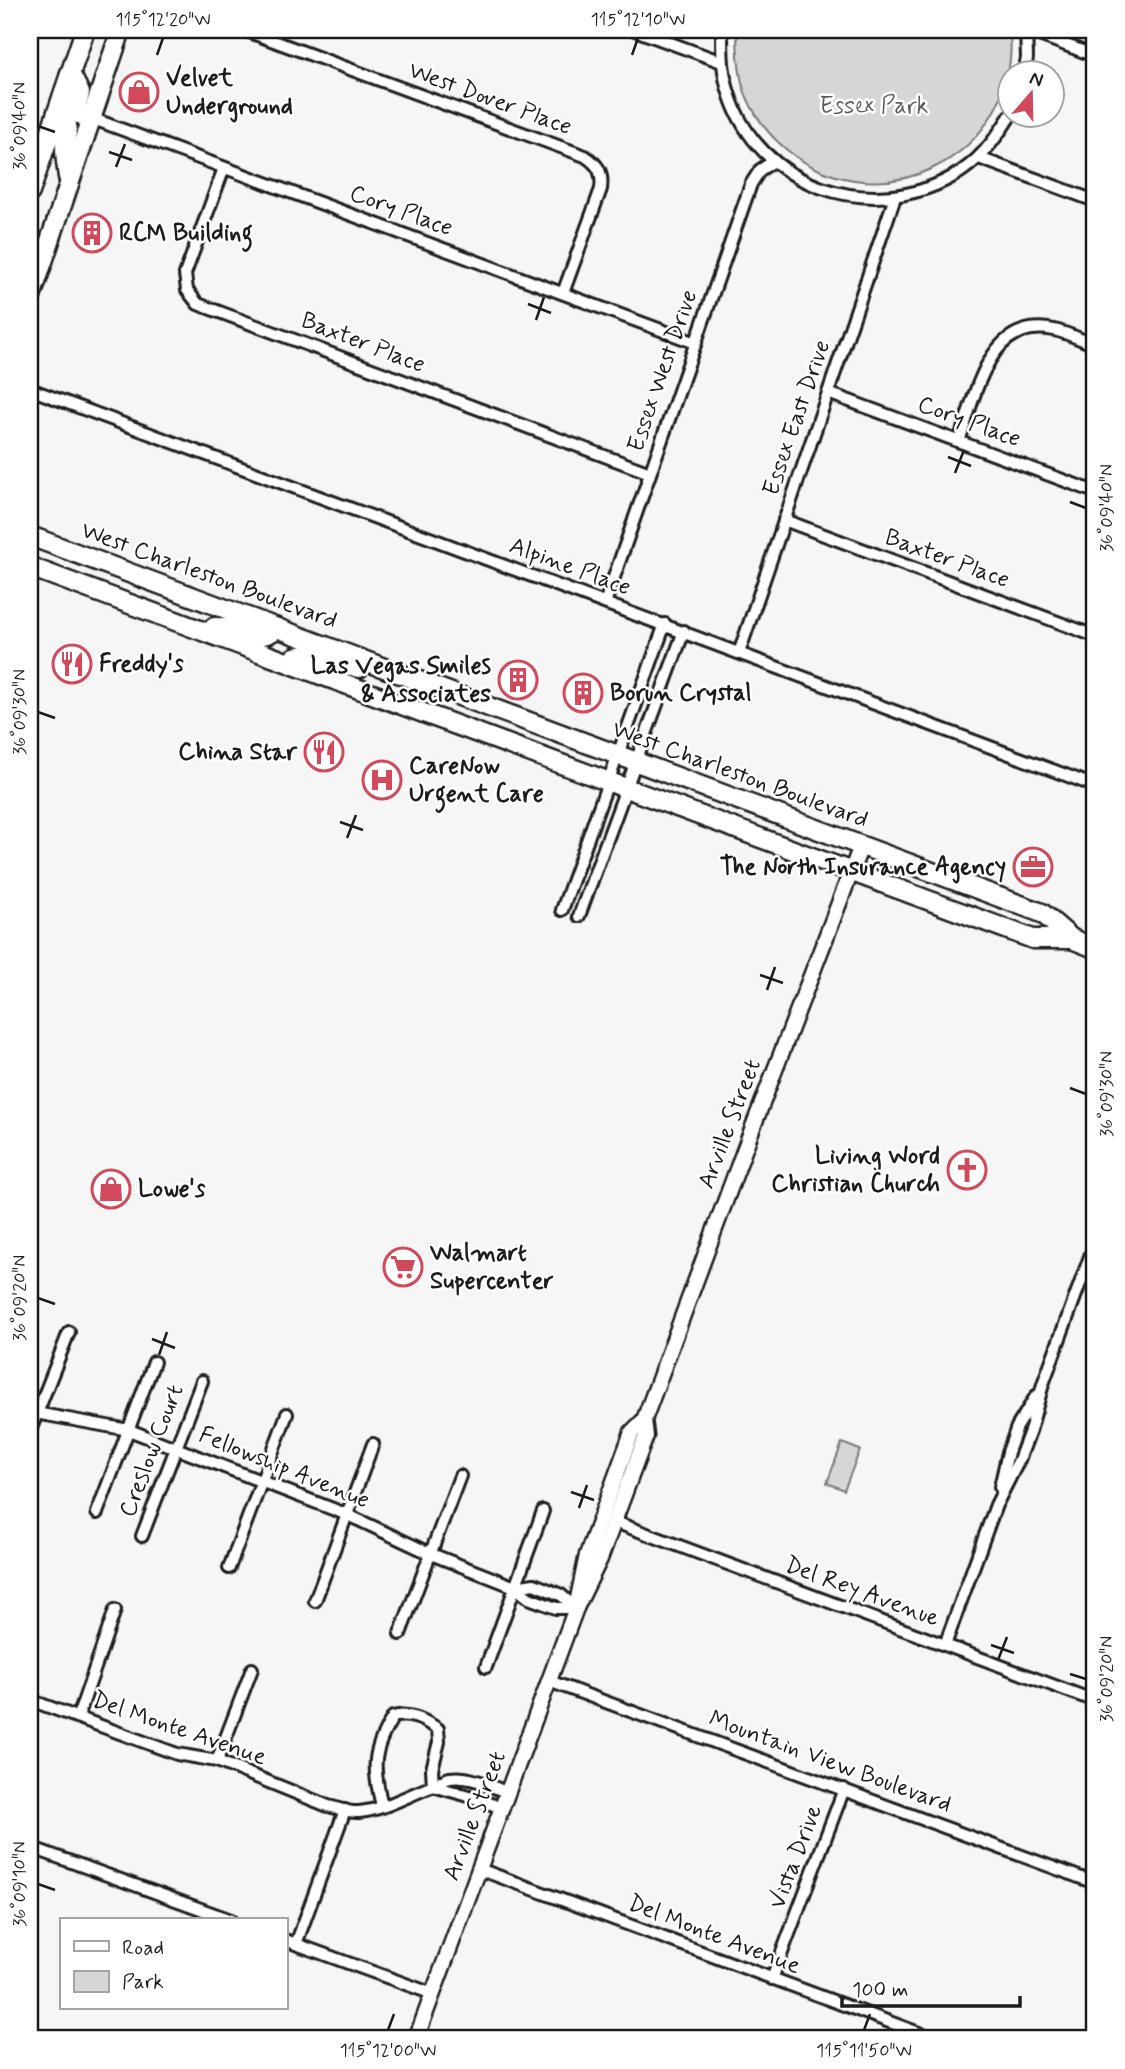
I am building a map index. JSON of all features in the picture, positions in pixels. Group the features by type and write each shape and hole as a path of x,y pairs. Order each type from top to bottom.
{"main road":[{"path":"30,191 85,30"},
{"path":"30,300 121,30"},
{"path":"71,73 80,93 75,113 91,118"},
{"path":"57,112 65,118 68,125 65,145 69,183"},
{"name":"West Charleston Boulevard","path":"30,536 415,679 851,871 1033,939 1072,939 1095,947"},
{"name":"West Charleston Boulevard","path":"30,567 290,662 632,775 861,846 1042,914 1072,939"},
{"path":"186,624 239,629 256,635 269,635 277,628"},
{"path":"290,662 295,657 307,655 415,679"}],"street":[{"name":"West Dover Place","path":"244,30 585,156 594,162 600,169 601,189 563,293"},
{"path":"635,30 722,62"},
{"path":"722,30 722,62 729,94 743,124 774,161 791,174 823,190 859,198 895,197 925,190 954,176 979,158 1001,130"},
{"path":"1027,60 1026,30 1095,56"},
{"name":"Cory Place","path":"91,118 696,343"},
{"path":"979,158 1095,201"},
{"name":"Essex West Drive","path":"605,603 751,184 760,170 774,161"},
{"name":"Baxter Place","path":"224,168 185,275 187,290 198,304 650,473"},
{"name":"Essex East Drive","path":"739,653 895,197"},
{"path":"959,441 986,365 994,351 1007,339 1027,329 1041,328 1056,330 1095,345"},
{"name":"Alpine Place","path":"30,389 1095,786"},
{"name":"Cory Place","path":"828,393 1095,492"},
{"name":"Baxter Place","path":"784,520 1095,636"},
{"path":"562,910 665,624"},
{"path":"579,916 684,631"},
{"name":"Arville Street","path":"576,1608 587,1555 632,1432 644,1420 861,846"},
{"path":"945,1645 996,1505 1019,1460 1030,1431 1043,1384 1095,1243"},
{"path":"30,1431 33,1413 69,1332"},
{"path":"97,1513 154,1362"},
{"name":"Creslow Court","path":"142,1536 202,1381"},
{"name":"Fellowship Avenue","path":"33,1413 129,1430 177,1447 348,1515 430,1554 515,1587 534,1584 561,1594 576,1608"},
{"path":"229,1568 287,1414"},
{"name":"Arville Street","path":"416,2039 576,1608 615,1522 646,1436 644,1420"},
{"path":"315,1601 373,1444"},
{"path":"620,1466 638,1459"},
{"path":"400,1634 460,1476"},
{"path":"486,1667 543,1511"},
{"path":"597,1529 615,1522"},
{"name":"Del Rey Avenue","path":"615,1522 1095,1701"},
{"path":"78,1717 115,1610"},
{"path":"216,1762 252,1669"},
{"name":"Mountain View Boulevard","path":"549,1681 1095,1883"},
{"name":"Del Monte Avenue","path":"30,1700 177,1754 216,1762 328,1806 345,1810 358,1812 382,1807 449,1778 471,1780 508,1793"},
{"path":"382,1807 374,1772 375,1758 393,1717 404,1714 425,1721 438,1730 439,1742 432,1769 433,1786 502,1808"},
{"name":"Vista Drive","path":"772,1979 844,1789"},
{"path":"345,1810 291,1942 433,1994"},
{"path":"30,1847 225,1918"},
{"name":"Del Monte Avenue","path":"479,1869 934,2039"}],"green space":[{"name":"Essex Park","path":"737,30 1010,30 1008,60 996,60 996,104 992,114 967,146 934,168 896,180 856,180 815,168 778,142 766,130 752,107 742,83"},
{"path":"842,1443 860,1450 844,1490 827,1483"}],"place":[{"name":"Velvet Underground","path":"139,92"},
{"name":"RCM Building","path":"92,233"},
{"name":"Freddy's","path":"72,664"},
{"name":"Las Vegas Smiles & Associates","path":"518,680"},
{"name":"Borun Crystal","path":"583,693"},
{"name":"China Star","path":"324,752"},
{"name":"CareNow Urgent Care","path":"382,780"},
{"name":"The North Insurance Agency","path":"1033,867"},
{"name":"Living Word Christian Church","path":"967,1170"},
{"name":"Lowe's","path":"111,1189"},
{"name":"Walmart Supercenter","path":"403,1267"}]}
